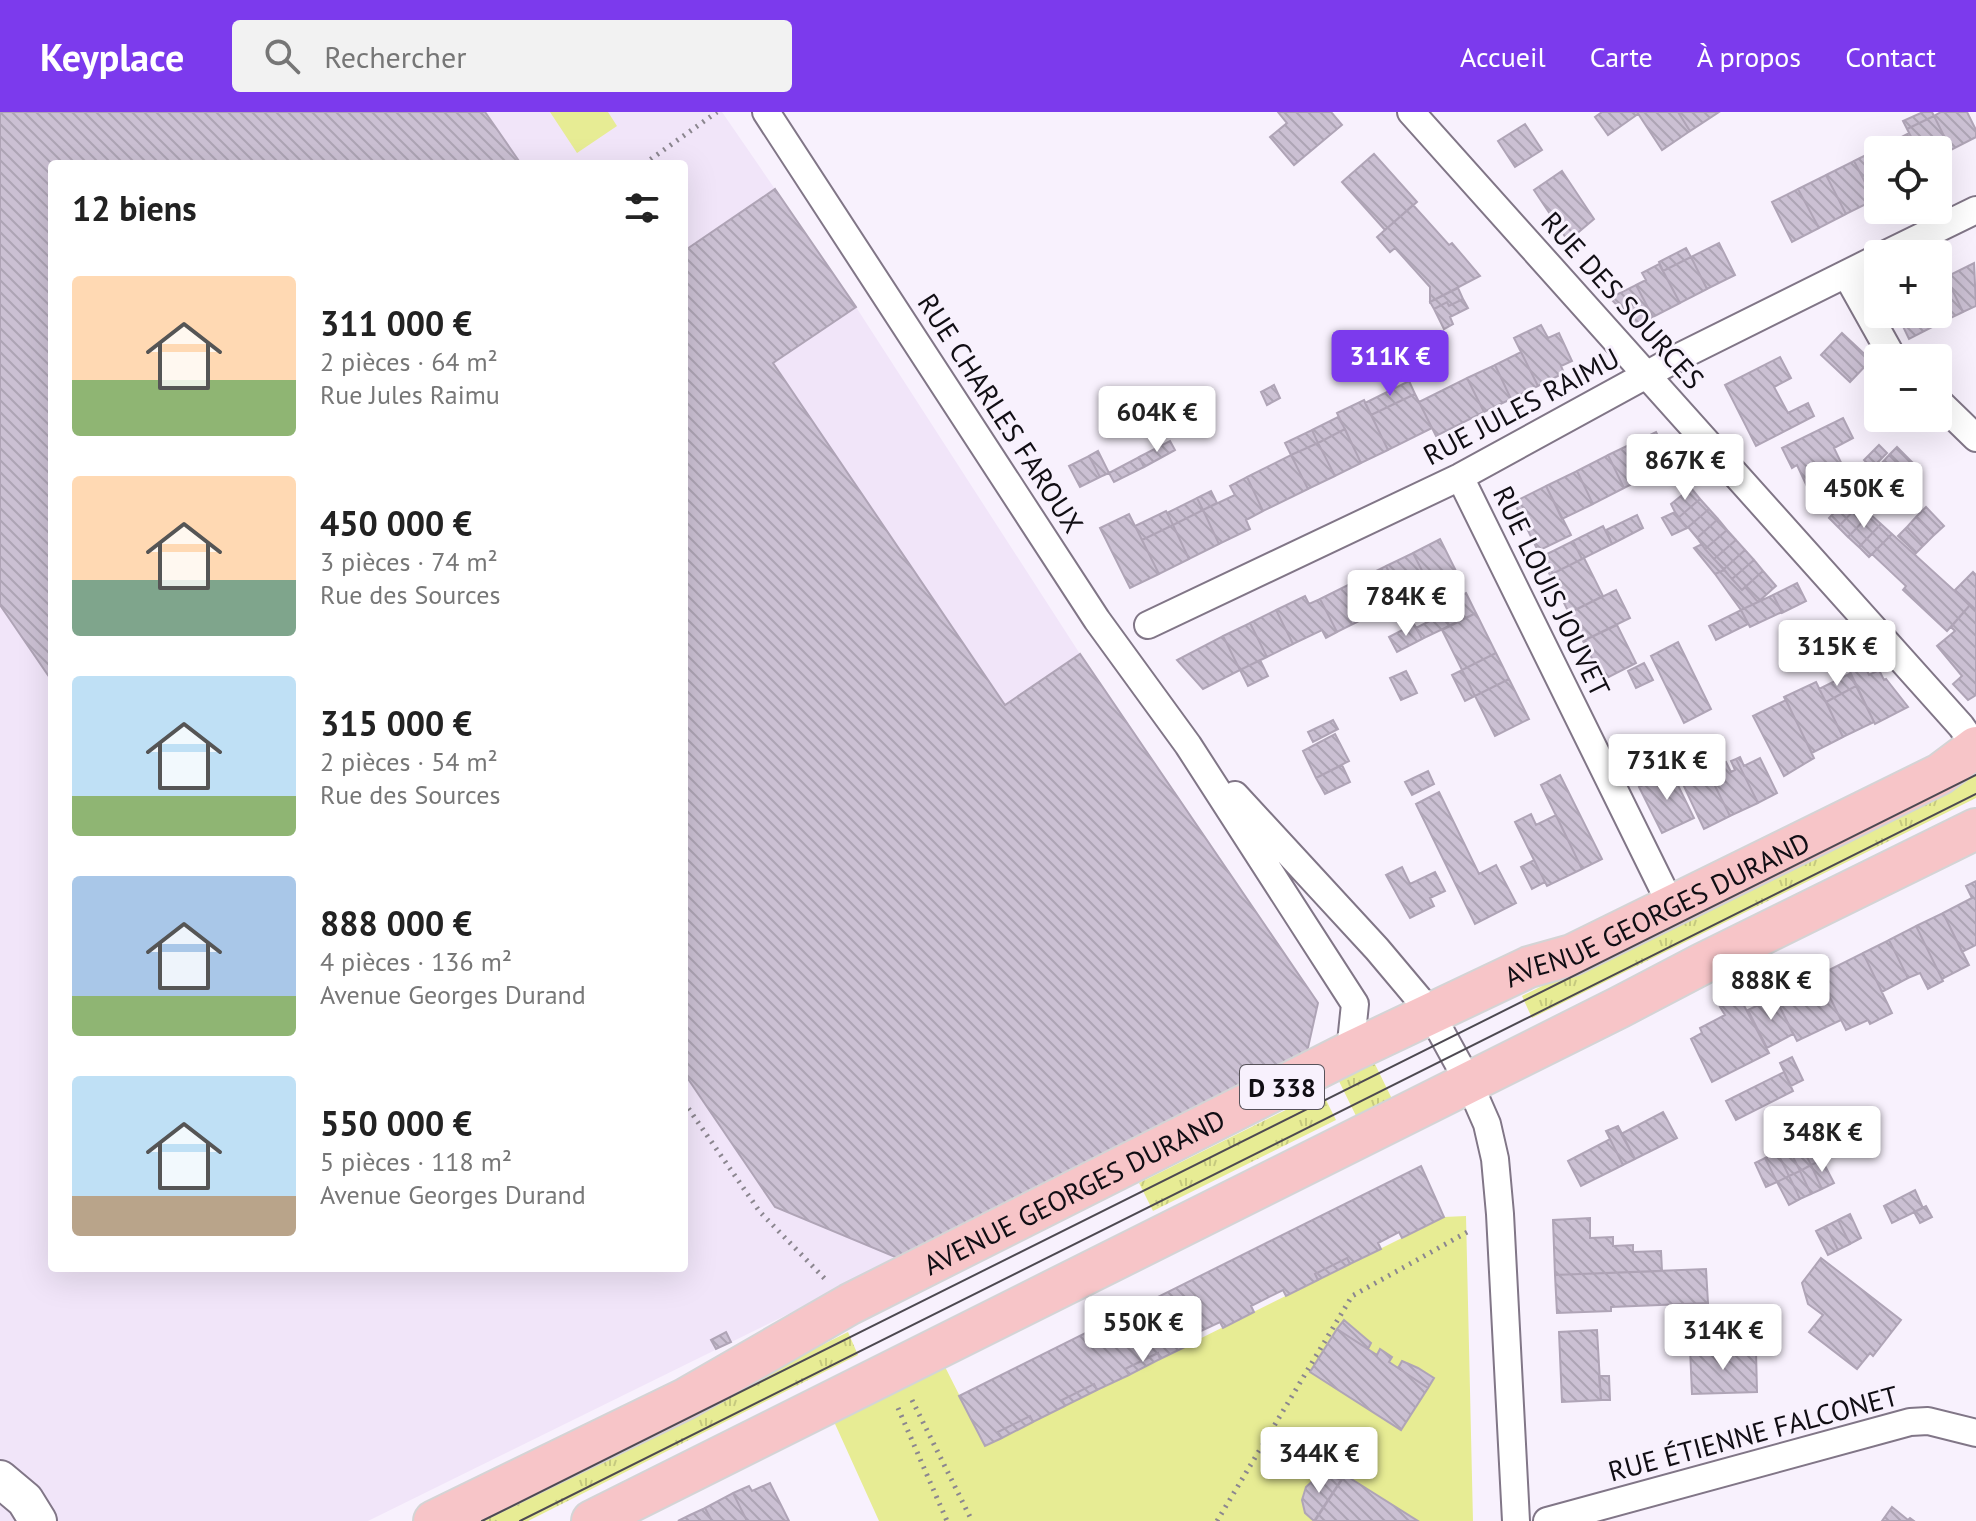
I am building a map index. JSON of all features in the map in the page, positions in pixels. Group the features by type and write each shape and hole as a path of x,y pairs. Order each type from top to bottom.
{"main road":[{"name":"AVENUE GEORGES DURAND","path":"434,1521 685,1399 850,1304 1350,1052 1529,967 1572,955 1940,774 1976,747"},
{"path":"592,1521 1976,829"}],"street":[{"name":"RUE CHARLES FAROUX","path":"766,112 1097,620 1188,745 1355,1004 1350,1052"},
{"name":"RUE DES SOURCES","path":"1411,112 1976,747"},
{"path":"1915,240 1976,210"},
{"name":"RUE JULES RAIMU","path":"1148,625 1460,477 1647,375 1864,265"},
{"path":"1846,274 1885,344"},
{"path":"1952,415 1976,438"},
{"name":"RUE LOUIS JOUVET","path":"1460,477 1671,905"},
{"name":"RUE CHARLES FAROUX","path":"1188,745 1386,958 1430,1012 1469,1083 1487,1124 1495,1159 1500,1214 1516,1521"},
{"name":"RUE ÉTIENNE FALCONET","path":"1547,1521 1910,1422 1928,1421 1976,1433"},
{"path":"0,1479 25,1500 38,1521"}],"path":[{"path":"650,160 717,112"},
{"path":"688,1108 760,1212 850,1304"},
{"path":"1217,1521 1352,1296 1500,1214"},
{"path":"890,1372 947,1521"},
{"path":"890,1372 972,1521"}],"shaded area":[{"path":"0,112 722,112 856,307 1080,654 1318,1003 1307,1052 900,1259 368,1521 0,1521"}],"green space":[{"path":"550,112 608,112 617,126 577,153"},
{"path":"1976,771 1976,798 1532,1018 1522,996"},
{"path":"1370,1054 1395,1105 1359,1122 1334,1071"},
{"path":"1322,1092 1336,1120 1153,1211 1139,1183"},
{"path":"1466,1216 1473,1521 879,1521 826,1404 936,1349 985,1446 1444,1217"},
{"path":"848,1332 858,1355 528,1521 471,1521"}],"building":[{"path":"0,112 485,112 518,160 48,160 48,675 0,605"},
{"path":"1278,112 1331,112 1342,125 1294,165 1270,137 1287,123"},
{"path":"1602,112 1638,114 1608,135 1595,117"},
{"path":"1637,112 1678,112 1690,131 1662,150"},
{"path":"1678,112 1719,112 1690,131"},
{"path":"1923,112 1932,112 1934,116 1907,129 1903,121"},
{"path":"1941,112 1967,112 1976,137 1952,149 1952,136 1944,136 1934,116"},
{"path":"1934,116 1944,136 1911,136 1907,129"},
{"path":"1525,124 1542,150 1515,167 1498,141"},
{"path":"1374,154 1417,202 1385,230 1342,182"},
{"path":"1864,156 1864,180 1854,161"},
{"path":"1854,161 1864,180 1864,205 1846,214 1826,175"},
{"path":"1562,171 1594,219 1568,241 1534,190"},
{"path":"1826,175 1846,214 1819,228 1798,189"},
{"path":"775,189 856,307 773,363 1005,705 1080,654 1318,1003 1307,1052 900,1259 775,1207 688,1079 688,248"},
{"path":"1798,189 1819,228 1792,242 1772,202"},
{"path":"1413,205 1480,276 1430,302 1430,287 1395,248 1390,252 1377,237"},
{"path":"1719,243 1735,275 1707,289 1691,257"},
{"path":"1686,248 1691,257 1663,271 1659,262"},
{"path":"1691,257 1707,289 1680,303 1663,271"},
{"path":"1974,263 1976,306 1963,312 1952,289 1952,274"},
{"path":"1659,264 1680,303 1653,317 1636,285 1646,280 1642,273"},
{"path":"1636,285 1653,317 1636,325 1610,298"},
{"path":"1458,288 1463,299 1434,309 1430,302"},
{"path":"1952,289 1963,312 1952,317"},
{"path":"1463,299 1468,308 1450,317 1453,324 1444,329 1434,309"},
{"path":"1541,325 1548,338 1559,333 1572,361 1561,366 1564,373 1538,386 1514,338"},
{"path":"1904,328 1930,328 1909,339"},
{"path":"1842,333 1864,353 1864,367 1850,382 1821,355"},
{"path":"1521,352 1538,386 1511,399 1495,365"},
{"path":"1780,357 1791,378 1774,387 1788,413 1808,403 1814,416 1756,446 1725,385"},
{"path":"1495,365 1511,399 1484,412 1467,378"},
{"path":"1467,378 1484,412 1436,436 1419,402"},
{"path":"1409,381 1415,394 1371,415 1365,403"},
{"path":"1274,385 1280,398 1267,405 1261,392"},
{"path":"1415,394 1432,428 1388,450 1371,415"},
{"path":"1364,400 1388,450 1361,463 1337,413"},
{"path":"1338,417 1345,429 1318,443 1312,430"},
{"path":"1843,418 1853,438 1834,448 1847,475 1810,493 1797,465 1792,468 1782,448"},
{"path":"1345,429 1361,463 1335,476 1318,443"},
{"path":"1312,430 1318,443 1291,455 1285,443"},
{"path":"1656,432 1672,465 1624,488 1608,455"},
{"path":"1170,441 1175,450 1144,467 1139,457"},
{"path":"1318,443 1335,476 1308,489 1291,455"},
{"path":"1879,445 1887,453 1872,468 1864,460"},
{"path":"1897,447 1916,466 1909,475 1889,455"},
{"path":"1098,451 1109,473 1100,477 1089,456"},
{"path":"1291,455 1308,489 1263,511 1247,477"},
{"path":"1608,455 1624,488 1593,504 1577,471"},
{"path":"1889,455 1909,475 1899,484 1880,465"},
{"path":"1089,456 1100,477 1080,487 1069,466"},
{"path":"1139,457 1144,467 1114,482 1109,473"},
{"path":"1880,465 1899,484 1891,493 1871,474"},
{"path":"1577,471 1593,504 1562,519 1546,486"},
{"path":"1871,474 1891,493 1882,502 1862,483"},
{"path":"1247,477 1263,511 1246,520 1250,529 1219,544 1203,510 1235,495 1230,486"},
{"path":"1862,483 1882,502 1872,511 1853,493"},
{"path":"1546,486 1571,535 1538,551 1514,502"},
{"path":"1691,488 1700,499 1678,518 1671,504"},
{"path":"1211,491 1217,503 1203,510 1197,498"},
{"path":"1851,495 1860,504 1838,527 1829,518"},
{"path":"1197,498 1203,510 1173,525 1167,513"},
{"path":"1700,499 1709,509 1687,528 1678,518"},
{"path":"1860,504 1870,514 1848,537 1838,527"},
{"path":"1926,507 1944,526 1934,535 1916,517"},
{"path":"1709,509 1718,519 1697,538 1688,527"},
{"path":"1203,510 1219,544 1189,559 1173,525"},
{"path":"1166,511 1173,525 1142,540 1135,526"},
{"path":"1675,512 1687,528 1672,535 1662,518"},
{"path":"1129,514 1159,574 1130,588 1100,528"},
{"path":"1870,514 1881,524 1859,547 1848,537"},
{"path":"1637,515 1643,528 1612,544 1606,530"},
{"path":"1916,517 1934,535 1924,545 1907,527"},
{"path":"1718,519 1727,530 1705,549 1697,538"},
{"path":"1881,524 1892,534 1869,557 1859,547"},
{"path":"1173,525 1189,559 1159,574 1142,540"},
{"path":"1603,526 1612,544 1582,559 1573,541"},
{"path":"1907,527 1924,545 1916,553 1898,536"},
{"path":"1727,530 1736,540 1714,559 1705,549"},
{"path":"1892,534 1970,605 1947,631 1903,590 1906,586 1872,554"},
{"path":"1440,539 1457,573 1430,586 1413,553"},
{"path":"1736,540 1745,550 1724,569 1714,559"},
{"path":"1573,541 1582,559 1550,575 1541,557"},
{"path":"1702,544 1724,570 1715,574 1694,548"},
{"path":"1745,550 1754,560 1732,579 1724,569"},
{"path":"1413,553 1430,586 1402,599 1386,566"},
{"path":"1584,558 1603,596 1569,613 1550,575"},
{"path":"1754,560 1763,571 1742,590 1732,579"},
{"path":"1386,566 1402,599 1377,612 1360,579"},
{"path":"1724,570 1758,602 1741,610 1715,574"},
{"path":"1763,571 1776,586 1758,602 1745,587"},
{"path":"1973,572 1976,575 1976,610 1955,590"},
{"path":"1360,579 1377,612 1337,632 1320,599"},
{"path":"1797,583 1806,601 1782,613 1773,595"},
{"path":"1430,586 1435,595 1407,609 1402,599"},
{"path":"1616,590 1630,618 1583,641 1569,613"},
{"path":"1466,593 1476,613 1449,626 1440,606"},
{"path":"1773,595 1782,612 1750,627 1741,610"},
{"path":"1305,596 1309,604 1320,599 1337,632 1326,638 1322,630 1293,644 1276,610"},
{"path":"1970,605 1976,610 1976,695 1968,700 1953,684 1962,676 1937,646 1955,631 1951,627"},
{"path":"1276,610 1293,644 1267,657 1250,623"},
{"path":"1741,610 1748,624 1716,640 1709,626"},
{"path":"1476,613 1496,653 1462,670 1442,630"},
{"path":"1443,614 1449,626 1422,639 1416,628"},
{"path":"1250,623 1267,657 1240,670 1223,636"},
{"path":"1414,624 1422,639 1397,652 1389,637"},
{"path":"1617,625 1636,663 1603,680 1583,641"},
{"path":"1223,636 1240,670 1203,689 1177,660"},
{"path":"1678,642 1711,709 1684,723 1651,656"},
{"path":"1855,646 1869,675 1879,670 1908,707 1875,724 1841,653"},
{"path":"1837,648 1846,667 1838,671 1829,652"},
{"path":"1496,653 1509,679 1475,696 1462,670"},
{"path":"1260,660 1268,676 1248,686 1240,670"},
{"path":"1644,663 1653,680 1636,688 1628,671"},
{"path":"1462,670 1475,696 1465,701 1452,675"},
{"path":"1406,671 1417,693 1401,700 1390,678"},
{"path":"1849,674 1856,686 1826,702 1819,689"},
{"path":"1509,679 1529,719 1495,736 1475,696"},
{"path":"1816,682 1843,737 1812,753 1784,697"},
{"path":"1856,686 1874,722 1843,737 1826,702"},
{"path":"1786,700 1814,758 1784,776 1753,716"},
{"path":"1333,720 1338,729 1313,742 1308,732"},
{"path":"1335,734 1349,761 1316,778 1303,751"},
{"path":"1740,757 1744,766 1760,758 1777,793 1758,803 1736,759"},
{"path":"1736,759 1758,803 1730,816 1706,768 1726,762 1731,772 1735,770 1731,761"},
{"path":"1342,765 1350,782 1325,794 1316,778"},
{"path":"1706,768 1730,816 1704,829 1681,780"},
{"path":"1428,771 1434,784 1412,795 1405,782"},
{"path":"1671,771 1694,818 1662,833 1639,787"},
{"path":"1560,775 1602,859 1582,869 1541,785"},
{"path":"1439,792 1479,874 1496,865 1516,903 1475,924 1416,804"},
{"path":"1531,814 1536,825 1556,815 1582,869 1547,886 1515,822"},
{"path":"1534,860 1545,882 1532,889 1521,867"},
{"path":"1402,867 1410,884 1435,872 1445,891 1430,898 1434,906 1410,918 1386,875"},
{"path":"1976,881 1976,945 1962,952 1943,913 1972,898 1966,886"},
{"path":"1943,913 1969,965 1942,979 1916,926"},
{"path":"1916,926 1943,981 1928,989 1920,973 1908,978 1889,940"},
{"path":"1889,940 1908,978 1882,992 1863,953"},
{"path":"1863,953 1892,1013 1870,1024 1868,1020 1846,1030 1819,975"},
{"path":"1819,975 1841,1020 1797,1041 1775,997"},
{"path":"1775,997 1793,1034 1767,1048 1748,1010"},
{"path":"1740,998 1769,1053 1712,1082 1691,1039 1702,1033 1700,1028 1725,1015 1720,1007"},
{"path":"1792,1057 1803,1080 1791,1086 1780,1063"},
{"path":"1784,1072 1793,1091 1736,1120 1726,1101"},
{"path":"1663,1112 1677,1138 1635,1159 1621,1134"},
{"path":"1618,1126 1635,1159 1623,1165 1606,1131"},
{"path":"1810,1136 1822,1160 1811,1165 1799,1141"},
{"path":"1610,1139 1623,1165 1581,1186 1568,1161"},
{"path":"1799,1141 1811,1165 1800,1171 1788,1147"},
{"path":"1788,1147 1800,1171 1789,1176 1777,1152"},
{"path":"1777,1152 1789,1176 1777,1182 1765,1158"},
{"path":"1765,1158 1777,1182 1766,1187 1755,1163"},
{"path":"1822,1160 1834,1183 1822,1189 1811,1165"},
{"path":"1811,1165 1822,1189 1811,1194 1800,1171"},
{"path":"1421,1166 1444,1217 1402,1238 1399,1232 1378,1243 1381,1249 1350,1264 1347,1258 1315,1274 1318,1280 1286,1296 1283,1290 1251,1306 1254,1312 1223,1328 1220,1322 1188,1337 1191,1344 1160,1359 1158,1353 1125,1369 1129,1375 1097,1390 1094,1384 1062,1400 1065,1406 1033,1422 1030,1416 998,1432 1002,1438 985,1446 959,1396"},
{"path":"1800,1171 1811,1194 1800,1199 1789,1176"},
{"path":"1789,1176 1800,1199 1789,1205 1777,1182"},
{"path":"1915,1190 1923,1208 1892,1223 1884,1206"},
{"path":"1926,1206 1932,1217 1920,1223 1914,1212"},
{"path":"1850,1214 1861,1238 1850,1244 1838,1220"},
{"path":"1590,1218 1590,1238 1613,1237 1613,1246 1633,1245 1633,1252 1661,1251 1662,1271 1555,1275 1553,1220"},
{"path":"1838,1220 1850,1244 1838,1250 1826,1226"},
{"path":"1826,1226 1838,1250 1828,1255 1816,1231"},
{"path":"1347,1258 1350,1264 1318,1280 1315,1274"},
{"path":"1821,1258 1901,1320 1873,1356 1870,1353 1857,1369 1809,1332 1823,1315 1808,1304 1802,1283"},
{"path":"1706,1269 1708,1303 1611,1307 1611,1311 1557,1313 1555,1275"},
{"path":"1344,1320 1371,1343 1368,1349 1337,1329"},
{"path":"1337,1329 1377,1355 1380,1349 1392,1357 1389,1362 1428,1388 1401,1430 1310,1372"},
{"path":"1597,1330 1601,1400 1562,1402 1559,1332"},
{"path":"726,1332 731,1342 716,1349 711,1340"},
{"path":"1707,1347 1707,1353 1756,1351 1757,1392 1692,1394 1690,1348"},
{"path":"1158,1353 1160,1359 1129,1375 1125,1369"},
{"path":"1402,1361 1434,1378 1428,1388 1398,1368"},
{"path":"1599,1376 1609,1376 1610,1400 1601,1400"},
{"path":"1094,1384 1097,1390 1065,1406 1062,1400"},
{"path":"1030,1416 1033,1422 1002,1438 998,1432"},
{"path":"1329,1475 1341,1480 1314,1521 1305,1513 1302,1500 1306,1487 1316,1478"},
{"path":"1345,1475 1418,1521 1315,1521"},
{"path":"770,1483 789,1521 747,1521 733,1493 749,1486 752,1491"},
{"path":"733,1493 747,1521 712,1521 705,1508"},
{"path":"1892,1507 1908,1520 1914,1521 1882,1521"},
{"path":"705,1508 712,1521 678,1521 690,1515"}],"tram line":[{"path":"482,1521 1976,775"},
{"path":"520,1521 1976,794"}]}
